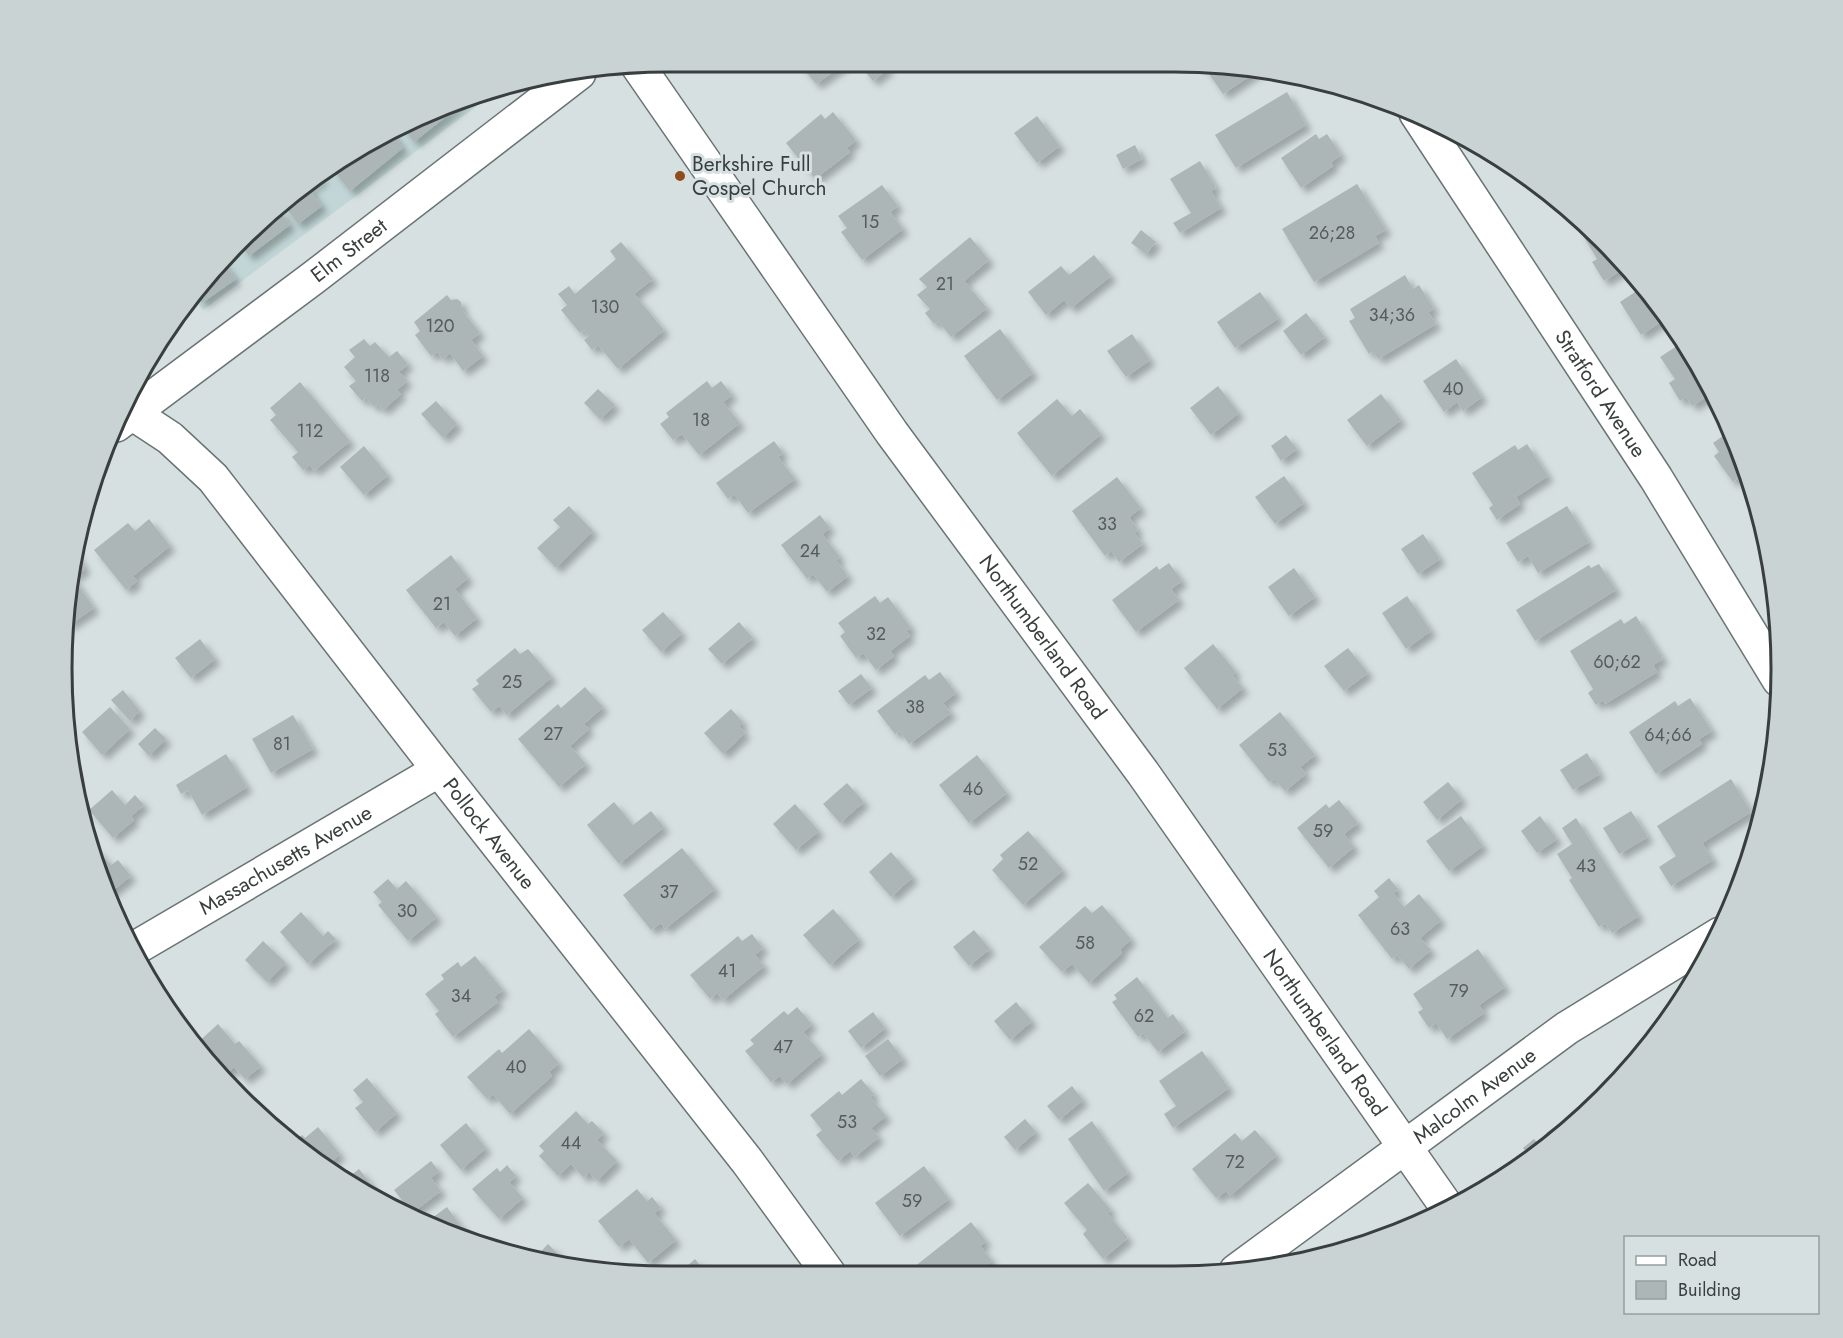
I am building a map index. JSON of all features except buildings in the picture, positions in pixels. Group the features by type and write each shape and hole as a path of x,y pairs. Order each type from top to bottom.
{"street":[{"name":"Northumberland Road","path":"643,73 892,433 1143,773 1443,1201"},
{"name":"Elm Street","path":"133,406 323,271 569,80"},
{"name":"Stratford Avenue","path":"1427,129 1656,478 1771,667"},
{"name":"Pollock Avenue","path":"129,416 170,438 213,478 439,770 747,1161 823,1266"},
{"name":"Massachusetts Avenue","path":"140,945 439,770"},
{"name":"Malcolm Avenue","path":"1249,1261 1567,1028 1703,944"}],"shaded area":[{"path":"481,103 203,310 198,303 220,275 275,220 306,195 370,152 441,117"}],"place":[{"name":"Berkshire Full Gospel Church","path":"680,176"}]}
